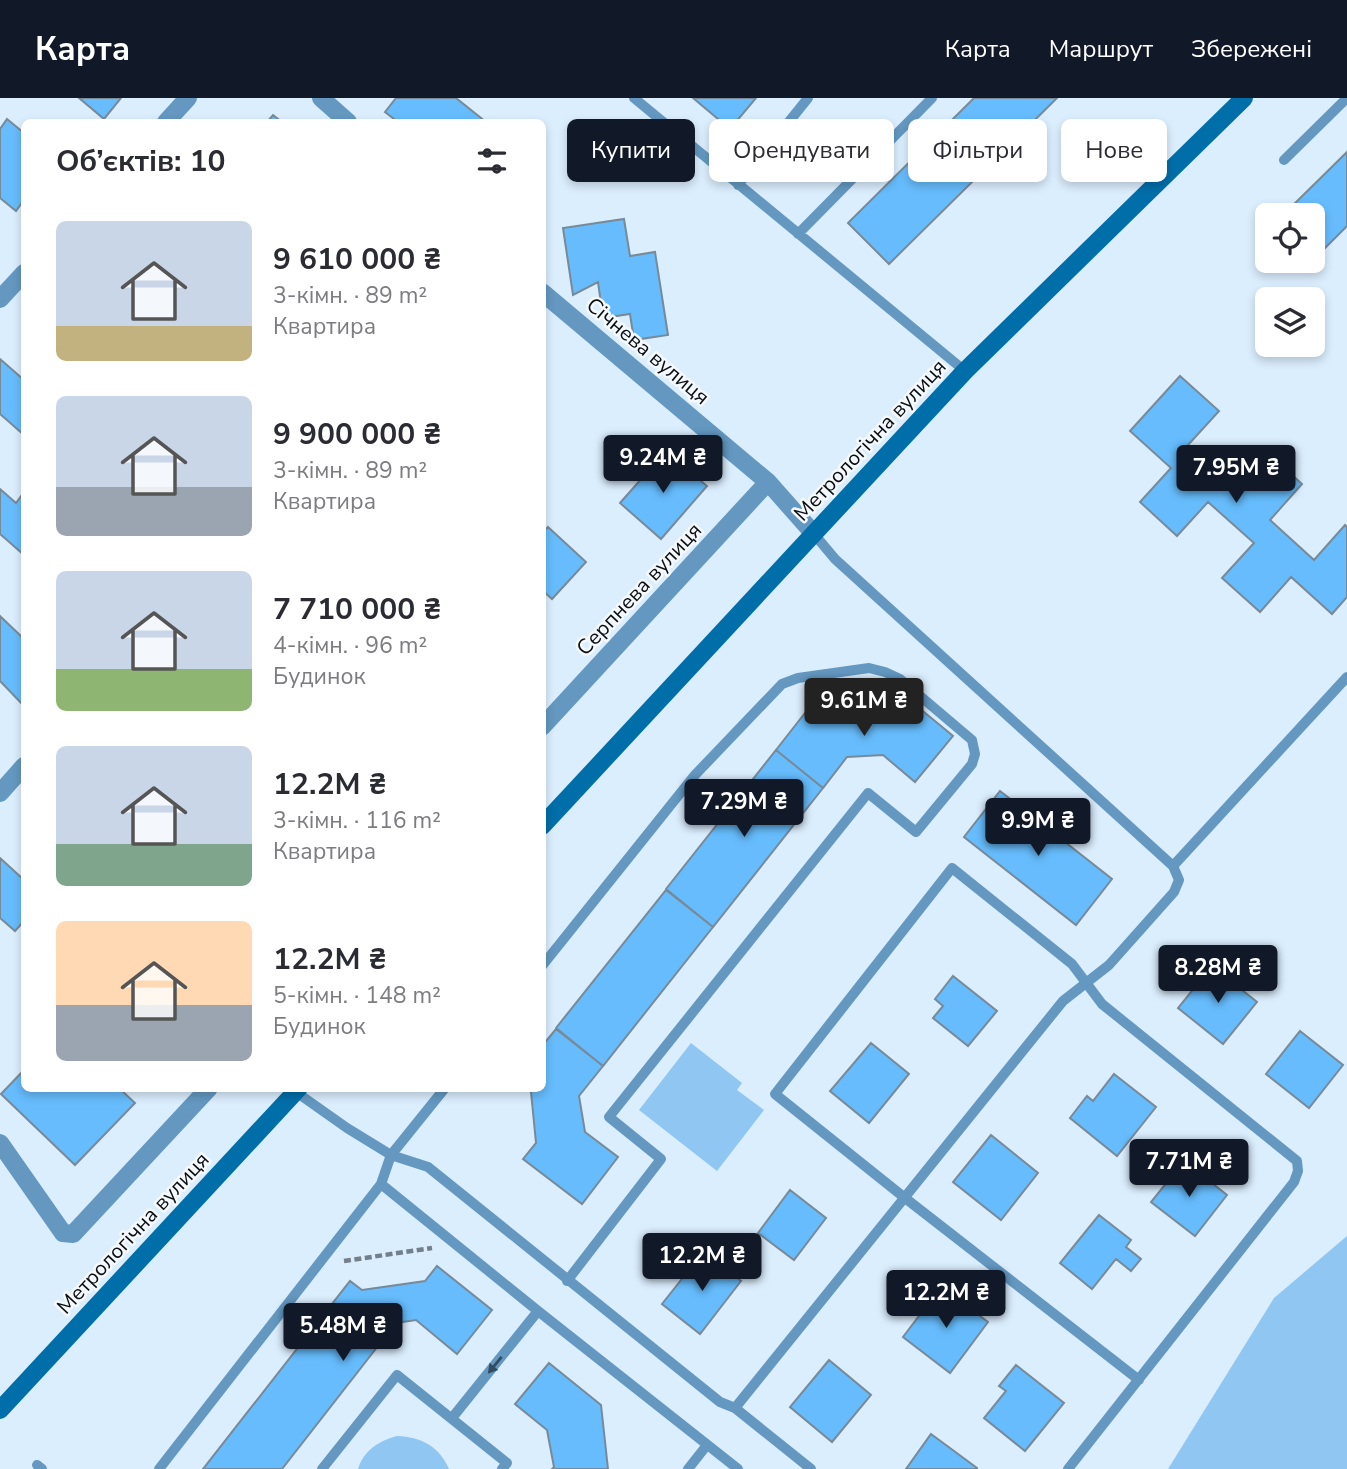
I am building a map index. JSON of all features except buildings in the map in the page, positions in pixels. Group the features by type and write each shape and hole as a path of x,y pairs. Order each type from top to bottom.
{"street":[{"path":"169,119 188,98"},
{"path":"321,98 345,119"},
{"name":"Метрологічна вулиця","path":"546,822 965,371 1244,98"},
{"path":"0,299 21,276"},
{"name":"Січнева вулиця","path":"546,295 768,482 814,534"},
{"name":"Серпнева вулиця","path":"546,723 768,482"},
{"path":"0,793 21,769"},
{"path":"0,1143 63,1233 69,1235 76,1233 205,1092"},
{"name":"Метрологічна вулиця","path":"0,1410 295,1092"}],"lane":[{"path":"738,185 808,98"},
{"path":"798,234 932,98"},
{"path":"1284,160 1347,98"},
{"path":"639,100 965,371"},
{"path":"735,1408 1063,1001 1109,965 1174,892 1178,880 1174,866 835,559 814,534"},
{"path":"546,961 694,776 782,684 798,678 869,668 885,672 900,679 972,740 975,754 972,764 916,832 868,793 609,1117 662,1159 567,1281"},
{"path":"1174,866 1347,677"},
{"path":"1068,1469 1139,1380 1294,1182 1298,1171 1297,1161 1102,1004 1072,964 952,868 775,1094 1139,1380"},
{"path":"300,1092 347,1128 391,1155 428,1167 720,1402 735,1408 811,1469"},
{"path":"159,1469 381,1184 391,1155 442,1092"},
{"path":"381,1184 738,1469"},
{"path":"452,1418 538,1311"},
{"path":"322,1469 397,1374 507,1463 502,1469"},
{"path":"688,1469 707,1445"}],"path":[{"path":"342,1261 437,1247"}],"shaded area":[{"path":"691,1043 742,1083 737,1090 764,1110 717,1171 639,1110"},
{"path":"1347,1236 1347,1469 1168,1469 1274,1298"},
{"path":"397,1436 414,1438 428,1444 440,1454 449,1469 358,1469 373,1447"}]}
